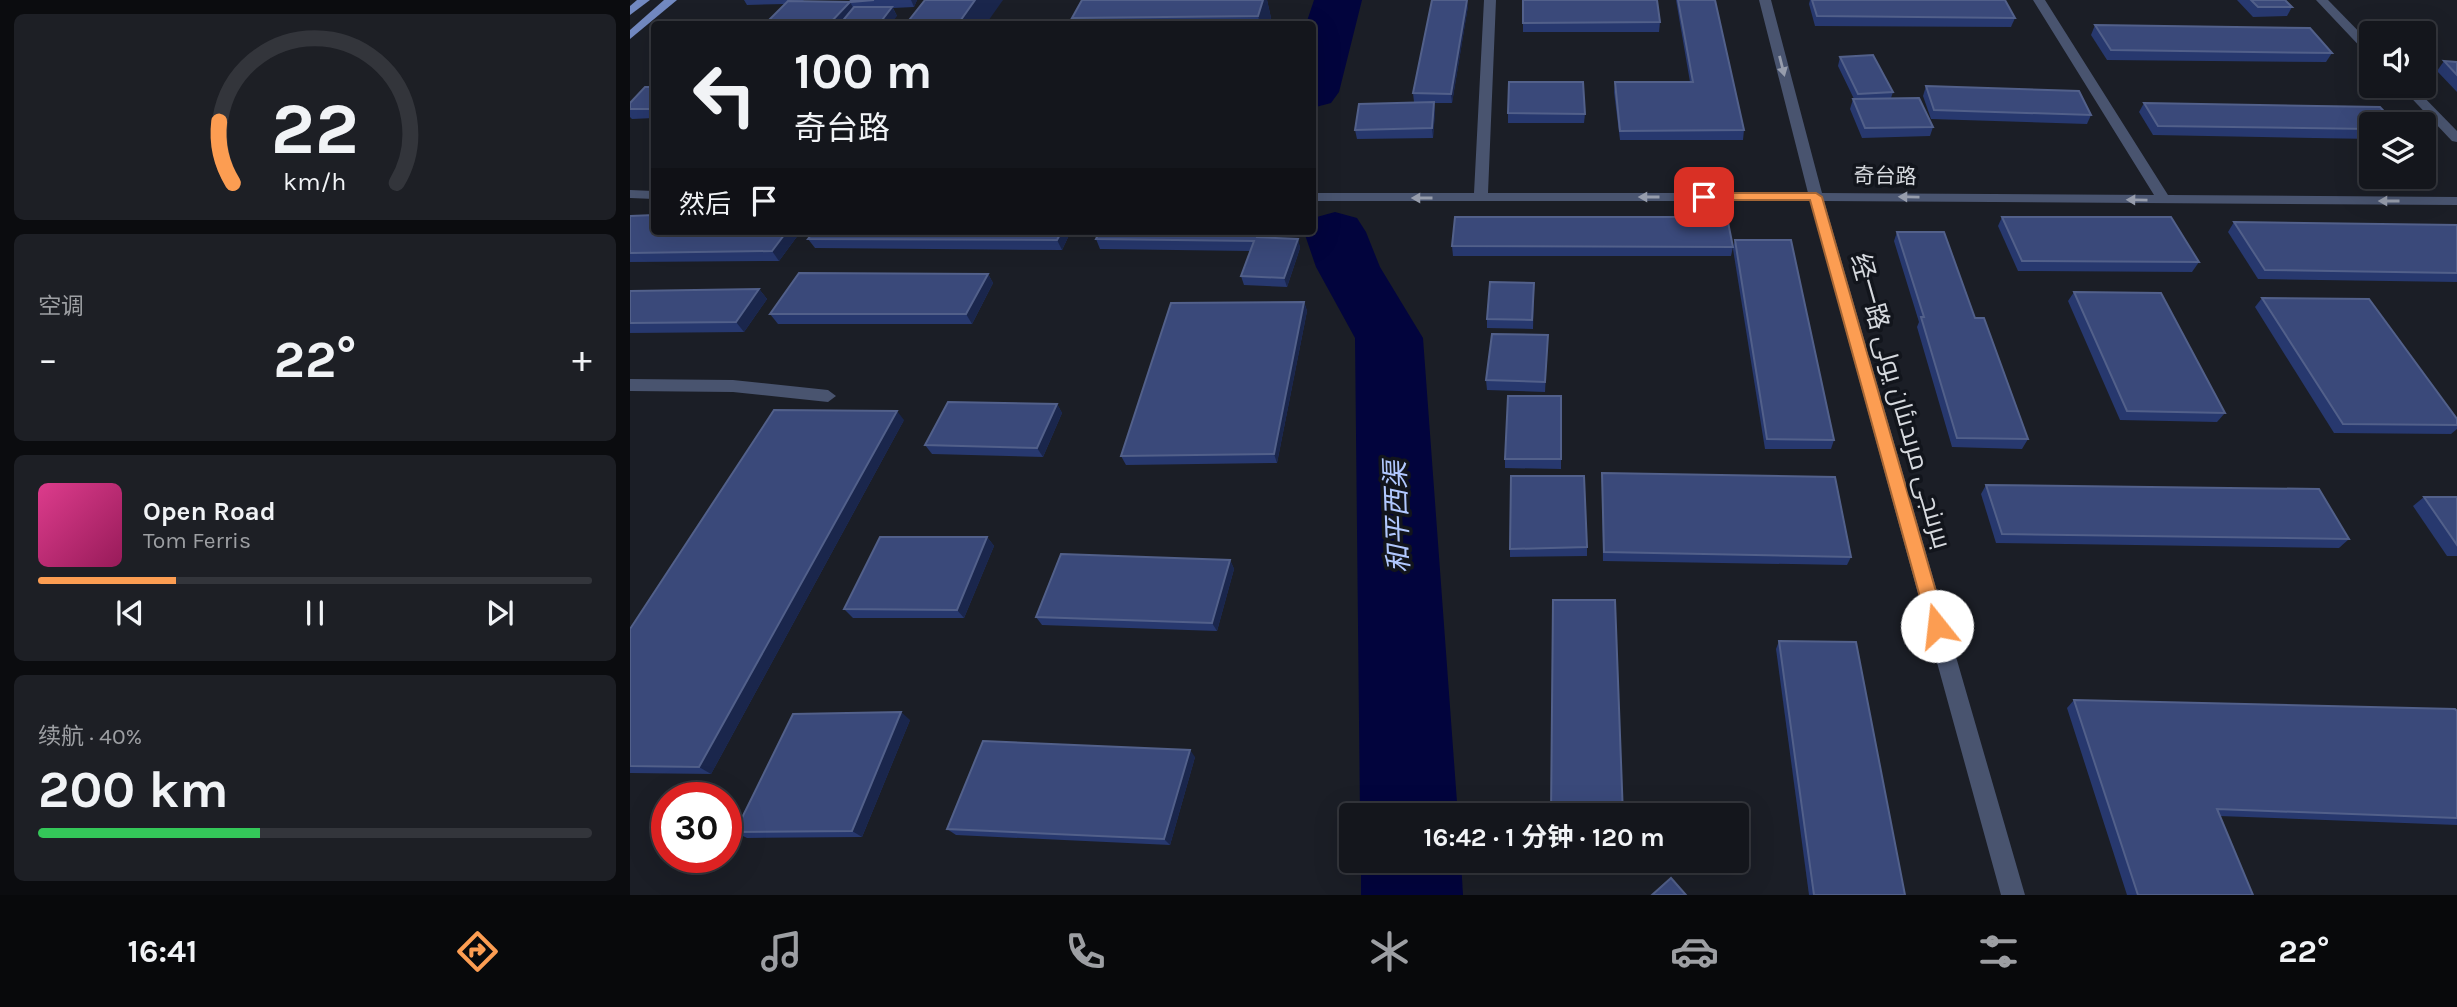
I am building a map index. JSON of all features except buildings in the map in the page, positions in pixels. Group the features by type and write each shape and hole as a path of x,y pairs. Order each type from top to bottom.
{"main road":[{"path":"630,12 644,0"},
{"path":"630,36 671,0"}],"street":[{"path":"1482,198 1490,0"},
{"name":"经一路 بىرىنجى مرىدىئان يولى","path":"1765,0 1816,197 2013,895"},
{"path":"2039,0 2164,200"},
{"path":"2322,0 2359,39"},
{"path":"2418,98 2457,138"},
{"path":"630,194 651,195"},
{"name":"奇台路","path":"1316,197 2457,201"},
{"path":"630,385 733,386 828,396"}],"waterway":[{"name":"和平西渠","path":"1316,78 1338,0"},
{"name":"和平西渠","path":"1335,232 1348,267 1389,338 1408,803"},
{"name":"和平西渠","path":"1411,873 1412,895"}],"route":[{"path":"1704,197 1816,197 1937,626"}]}
